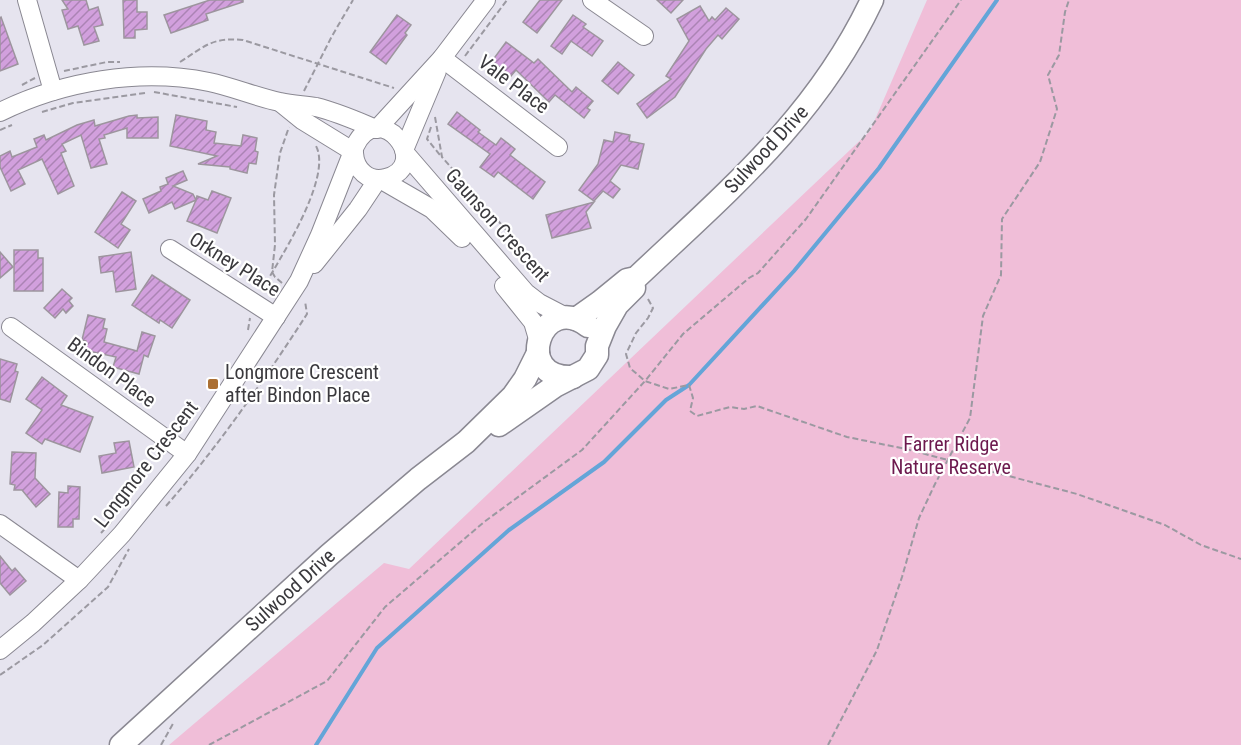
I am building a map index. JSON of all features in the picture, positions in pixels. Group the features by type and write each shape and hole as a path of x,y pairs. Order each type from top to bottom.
{"main road":[{"name":"Sulwood Drive","path":"466,442 498,426 555,386 581,375 594,363 597,346 617,305 635,282 786,133 833,70 872,0"},
{"name":"Sulwood Drive","path":"121,745 338,547 418,479 466,442 513,396 525,379 549,324 571,318 600,302 627,280 635,282"},
{"path":"571,318 582,321 593,332 597,346"},
{"path":"538,346 546,370 563,378 573,377"}],"street":[{"path":"27,0 53,91"},
{"path":"404,151 449,63 486,0"},
{"path":"592,0 644,36"},
{"path":"0,112 53,91 112,79 152,77 209,82 279,102 326,110 377,129 395,134 402,144 404,159 393,176 379,179 366,176 355,160 354,152 361,137 377,129 449,63"},
{"name":"Vale Place","path":"449,63 558,147"},
{"path":"279,102 302,120 354,152"},
{"name":"Gaunson Crescent","path":"404,151 526,293 539,303 571,318"},
{"name":"Longmore Crescent","path":"296,286 354,152"},
{"name":"Gaunson Crescent","path":"379,179 417,200 448,222 521,306 532,322 538,346"},
{"name":"Longmore Crescent","path":"0,650 79,580 122,534 187,454 296,286 379,179"},
{"name":"Orkney Place","path":"170,249 276,317"},
{"name":"Bindon Place","path":"11,327 187,454"},
{"path":"0,524 79,580"}],"path":[{"path":"303,94 353,0"},
{"path":"449,63 507,0"},
{"path":"209,745 327,681 385,607 484,522 582,450 645,381 683,334 758,273 806,219 961,0"},
{"path":"828,745 877,650 919,518 970,418 983,316 1001,275 1002,219 1040,162 1057,108 1048,75 1059,55 1069,0"},
{"path":"225,38 243,40 399,90"},
{"path":"40,113 73,103 151,92 239,107"},
{"path":"438,109 427,140 530,257"},
{"path":"434,118 442,157"},
{"path":"0,130 19,121"},
{"path":"289,127 280,153 274,195 275,245 272,272 275,277 296,286"},
{"path":"259,296 289,246 317,179 320,165 314,143"},
{"path":"635,282 653,308 636,333 626,354 630,368 645,381 669,389 689,385 693,398 690,411 697,416 730,407 744,409 757,406 847,436 1077,494 1165,525 1201,545 1241,559"}],"green space":[{"name":"Farrer Ridge Nature Reserve","path":"927,0 1241,0 1241,745 169,745 384,563 409,569 870,131"}],"building":[{"path":"62,0 86,0 89,10 98,7 103,25 94,27 99,41 84,45 78,26 68,29 62,10 68,9"},
{"path":"123,0 137,0 137,12 147,12 147,29 135,30 135,38 124,38"},
{"path":"210,0 243,0 243,2 206,14 208,20 171,33 164,15"},
{"path":"540,0 562,0 537,33 523,22"},
{"path":"657,0 683,0 671,13"},
{"path":"700,6 709,21 712,17 715,20 726,8 739,19 722,39 718,35 706,49 675,97 647,118 637,104 671,79 666,76 689,41 677,19"},
{"path":"397,15 411,25 405,33 407,35 386,64 370,52"},
{"path":"573,15 586,24 583,27 603,41 592,56 571,41 562,54 551,46"},
{"path":"0,18 18,64 0,71"},
{"path":"506,42 534,63 538,59 572,92 576,87 593,101 587,108 590,110 584,118 555,95 549,102 516,70 511,76 492,61"},
{"path":"618,62 634,75 618,94 602,81"},
{"path":"457,112 496,145 501,138 515,149 510,155 545,182 533,199 498,172 494,177 480,167 490,154 448,124"},
{"path":"137,115 137,118 158,117 158,138 127,138 127,128 104,135 105,138 99,139 107,164 91,168 81,135 62,144 66,151 61,153 74,186 58,194 42,159 18,170 25,184 11,191 0,167 0,156 10,151 12,157 37,147 34,139 44,135 46,140 77,125 94,120 95,126"},
{"path":"176,115 207,121 206,130 216,132 214,143 241,146 243,135 257,138 256,164 249,163 247,173 230,169 230,167 198,164 217,156 170,146"},
{"path":"615,132 630,135 629,141 644,144 638,169 621,165 610,181 620,189 613,198 603,191 594,201 579,190 598,164 604,140 613,142"},
{"path":"183,171 187,180 173,186 193,194 196,200 175,209 172,202 149,213 143,199 161,191 160,187 168,184 166,178"},
{"path":"212,191 231,198 217,233 187,221 197,196 208,200"},
{"path":"122,192 136,201 121,224 130,230 118,248 95,232"},
{"path":"594,202 586,212 591,228 552,238 546,215"},
{"path":"14,250 38,250 38,258 43,258 43,291 14,291"},
{"path":"0,252 13,267 0,278"},
{"path":"131,252 136,289 116,292 113,271 101,273 99,257"},
{"path":"152,275 190,300 172,328 160,320 159,323 132,305"},
{"path":"62,289 72,298 69,301 73,306 66,313 63,309 55,318 44,308"},
{"path":"88,315 105,319 103,328 107,329 104,342 137,351 142,332 155,336 148,357 144,355 139,374 113,367 116,357 84,350 86,341 82,340"},
{"path":"0,359 17,364 15,371 18,372 10,402 0,399"},
{"path":"42,377 67,396 61,405 93,417 80,452 45,439 42,444 26,433 42,410 26,399"},
{"path":"129,441 134,467 102,473 99,456 116,453 114,443"},
{"path":"12,452 36,453 35,478 50,494 36,507 22,490 14,490 15,485 10,484"},
{"path":"68,486 80,487 79,519 73,519 73,527 58,527 59,492 68,493"},
{"path":"0,556 12,571 15,568 26,581 10,595 0,583"}],"waterway":[{"path":"316,745 377,648 509,530 604,462 666,400 689,385 794,271 879,168 997,0"}],"place":[{"name":"Longmore Crescent after Bindon Place","path":"213,384"}]}
